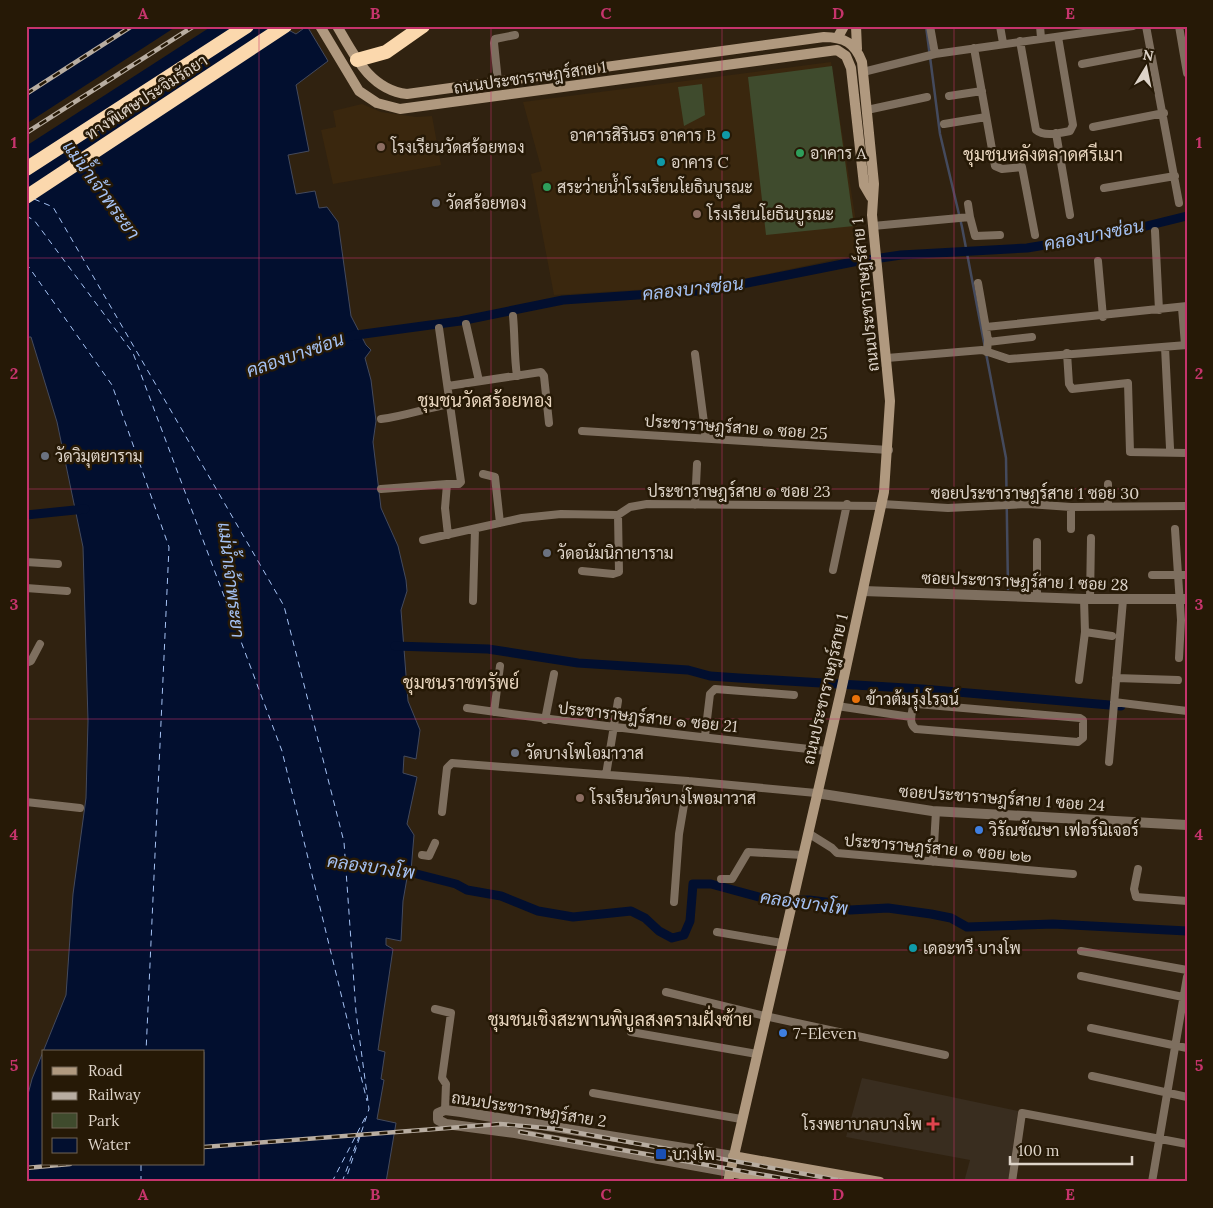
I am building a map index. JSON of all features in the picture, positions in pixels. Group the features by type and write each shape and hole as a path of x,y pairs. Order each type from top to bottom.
{"highway":[{"name":"ทางพิเศษประจิมรัถยา","path":"26,169 247,26"},
{"name":"ทางพิเศษประจิมรัถยา","path":"26,197 285,26"},
{"path":"356,57 386,52 423,26"}],"main road":[{"name":"ถนนประชาราษฎร์สาย 1","path":"320,26 359,91 366,98 400,109 837,50 846,56 851,68 864,185 871,197"},
{"name":"ถนนประชาราษฎร์สาย 1","path":"336,26 375,82 397,93 416,93 824,37 838,37"},
{"path":"844,26 838,37 851,43 857,49"},
{"name":"ถนนประชาราษฎร์สาย 1","path":"729,1177 882,505 888,450 890,401 873,226 871,197 874,184 862,62 857,49 856,26"},
{"path":"585,70 582,77 588,84"},
{"path":"558,73 564,80 561,88"},
{"name":"ถนนประชาราษฎร์สาย 2","path":"733,1156 880,1182"},
{"name":"ถนนประชาราษฎร์สาย 2","path":"729,1177 783,1182"}],"street":[{"path":"930,26 932,55"},
{"path":"1000,26 1003,43"},
{"path":"1040,26 1041,38"},
{"path":"863,72 932,55 1003,43 1133,26"},
{"path":"1146,26 1164,114 1179,203"},
{"path":"1179,26 1187,73"},
{"path":"498,82 495,39 515,35"},
{"path":"1020,41 1036,130 1042,134 1056,133 1070,131 1073,125 1058,37"},
{"path":"974,48 995,166 1002,169 1020,166 1023,170 1035,235"},
{"path":"1082,64 1151,51"},
{"path":"949,96 982,91"},
{"path":"867,110 927,97"},
{"path":"1093,126 1164,114"},
{"path":"944,124 986,117"},
{"path":"1056,133 1070,215"},
{"path":"1104,188 1175,176"},
{"path":"968,204 964,218 975,236 1000,235"},
{"path":"873,226 964,218"},
{"path":"1155,231 1159,310"},
{"path":"1098,261 1103,317"},
{"path":"978,283 988,342 985,351"},
{"path":"887,358 985,351 1009,359 1186,345 1184,307 1103,317 1058,318 986,327"},
{"path":"513,316 515,342 513,352 517,376"},
{"path":"466,324 479,381"},
{"path":"381,489 458,484 460,482 439,328"},
{"path":"988,342 1032,337"},
{"path":"1165,347 1170,448"},
{"path":"695,354 706,438"},
{"path":"1067,354 1069,384 1072,389 1128,383 1130,452 1187,453"},
{"path":"448,386 542,372 549,423"},
{"path":"381,418 401,416 427,408 450,404"},
{"name":"ประชาราษฎร์สาย ๑ ซอย 25","path":"582,431 888,450"},
{"path":"695,505 697,464"},
{"path":"483,474 495,477 500,523"},
{"path":"447,484 445,508 448,535"},
{"path":"1108,484 1108,506"},
{"name":"ประชาราษฎร์สาย ๑ ซอย 23","path":"423,540 500,523 561,514 618,516 630,506 647,504 882,505"},
{"path":"834,570 847,504"},
{"name":"ซอยประชาราษฎร์สาย 1 ซอย 30","path":"882,505 948,508 1014,505 1071,507 1187,506"},
{"path":"1071,507 1071,529"},
{"path":"582,571 614,574 619,572 618,516"},
{"path":"473,601 475,529"},
{"path":"1175,529 1177,576 1183,599 1179,658"},
{"path":"1079,680 1085,632 1091,538"},
{"path":"1037,598 1038,542"},
{"path":"26,562 58,564"},
{"path":"1152,575 1187,575"},
{"path":"26,588 67,591"},
{"name":"ซอยประชาราษฎร์สาย 1 ซอย 28","path":"863,591 1037,598 1183,599"},
{"path":"1109,762 1123,600"},
{"path":"1085,632 1112,636"},
{"path":"26,663 31,661 40,644"},
{"path":"494,712 500,666"},
{"path":"545,720 554,674"},
{"path":"1116,678 1178,680"},
{"path":"705,736 710,694 715,689 794,695"},
{"path":"606,775 615,729 618,700"},
{"path":"917,704 1080,718 1083,720 1083,738 1078,742 916,729 911,724 911,717 913,706 917,704"},
{"path":"837,706 911,717"},
{"path":"1114,706 1187,711"},
{"name":"ประชาราษฎร์สาย ๑ ซอย 21","path":"467,708 615,729 705,736 827,751"},
{"path":"442,812 447,768 452,763 816,793"},
{"path":"674,902 679,834 688,781"},
{"name":"ซอยประชาราษฎร์สาย 1 ซอย 24","path":"816,793 936,811 1187,825"},
{"path":"26,802 80,808"},
{"path":"933,862 936,811"},
{"name":"ประชาราษฎร์สาย ๑ ซอย ๒๒","path":"808,834 832,848 837,854 1073,874"},
{"path":"422,855 429,856 435,843"},
{"path":"720,879 732,879 748,852 803,855"},
{"path":"1138,869 1134,888 1136,897 1187,901"},
{"path":"717,932 782,943"},
{"path":"1081,951 1187,970"},
{"path":"1081,976 1183,997"},
{"path":"1152,1182 1187,977"},
{"path":"666,992 945,1055"},
{"path":"435,1009 451,1013 443,1075 446,1084 445,1110"},
{"path":"1091,1028 1187,1048"},
{"path":"631,1032 757,1054"},
{"path":"1092,1076 1187,1097"},
{"path":"593,1093 741,1119"},
{"name":"ถนนประชาราษฎร์สาย 2","path":"729,1177 515,1133 446,1124 437,1117 440,1111 445,1110 733,1156"},
{"path":"1012,1182 1022,1113 1187,1144"}],"shaded area":[{"name":"โรงเรียนโยธินบูรณะ","path":"831,62 861,254 715,285 554,295 531,174 542,171 523,102"},
{"name":"โรงเรียนวัดสร้อยทอง","path":"362,104 381,112 416,117 432,116 441,165 333,184 321,130 336,127 333,111"},
{"name":"โรงพยาบาลบางโพ","path":"862,1078 1018,1111 1008,1182 964,1182 970,1160 846,1137"}],"green space":[{"name":"อาคาร A","path":"832,66 854,226 766,235 748,77"},
{"path":"702,84 705,115 684,126 678,87"}],"water":[{"name":"แม่น้ำเจ้าพระยา","path":"26,26 281,26 296,34 307,26 328,61 296,85 309,151 288,155 296,194 315,191 319,208 327,207 338,222 351,316 366,345 371,350 365,358 371,380 376,421 373,442 381,508 398,546 406,580 407,591 401,610 408,701 420,730 416,759 404,756 403,773 417,777 407,824 414,835 411,871 417,876 407,878 403,901 401,941 386,938 386,945 393,949 378,1050 385,1052 381,1079 384,1080 377,1119 396,1123 386,1182 26,1182 26,1102 32,1079 42,1054 42,1166 205,1166 205,1050 44,1050 66,995 73,894 86,798 88,721 83,547 57,422 31,337 26,337"}],"pier":[{"path":"177,26 212,26 26,146 26,124"}],"waterway":[{"path":"926,26 940,134 962,227 1006,458 1008,589"},
{"name":"คลองบางซ่อน","path":"349,336 460,321 563,300 712,290 853,262 901,255 1027,248 1118,233 1187,216"},
{"path":"26,515 85,509"},
{"path":"395,646 488,649 578,663 688,670 710,676 922,689 1121,706"},
{"name":"คลองบางโพ","path":"401,870 456,884 467,890 501,896 538,911 573,917 631,911 645,918 659,931 672,938 684,935 690,921 693,884 711,884 774,901 809,900 833,903 850,910 888,908 931,914 951,918 967,927 1053,924 1187,931"}],"ferry route":[{"path":"34,199 53,207 284,606 344,842 356,1012 369,1109 345,1182"},
{"path":"26,216 34,220 133,353 282,751 367,1101"},
{"path":"26,263 112,385 169,547 146,1050"},
{"path":"332,1182 367,1114"},
{"path":"342,1182 361,1131"},
{"path":"141,1166 141,1182"}],"railway":[{"path":"26,94 132,26"},
{"path":"26,133 194,26"},
{"path":"205,1147 500,1124 557,1129 849,1182"},
{"path":"520,1132 804,1182"},
{"path":"26,1168 48,1166"}],"place":[{"name":"อาคารสิรินธร อาคาร B","path":"726,135"},
{"name":"โรงเรียนวัดสร้อยทอง","path":"381,147"},
{"name":"อาคาร A","path":"800,153"},
{"name":"อาคาร C","path":"661,162"},
{"name":"สระว่ายนํ้าโรงเรียนโยธินบูรณะ","path":"547,187"},
{"name":"วัดสร้อยทอง","path":"436,203"},
{"name":"โรงเรียนโยธินบูรณะ","path":"697,214"},
{"name":"วัดวิมุตยาราม","path":"45,456"},
{"name":"วัดอนัมนิกายาราม","path":"547,553"},
{"name":"ข้าวต้มรุ่งโรจน์","path":"856,699"},
{"name":"วัดบางโพโอมาวาส","path":"515,753"},
{"name":"โรงเรียนวัดบางโพอมาวาส","path":"580,798"},
{"name":"วิรัณชัณษา เฟอร์นิเจอร์","path":"979,830"},
{"name":"เดอะทรี บางโพ","path":"913,948"},
{"name":"7-Eleven","path":"783,1033"},
{"name":"โรงพยาบาลบางโพ","path":"933,1124"},
{"name":"บางโพ","path":"661,1154"}],"district":[{"name":"ชุมชนหลังตลาดศรีเมา","path":"1043,155"},
{"name":"ชุมชนวัดสร้อยทอง","path":"485,401"},
{"name":"ชุมชนราชทรัพย์","path":"461,683"},
{"name":"ชุมชนเชิงสะพานพิบูลสงครามฝั่งซ้าย","path":"620,1020"}]}
